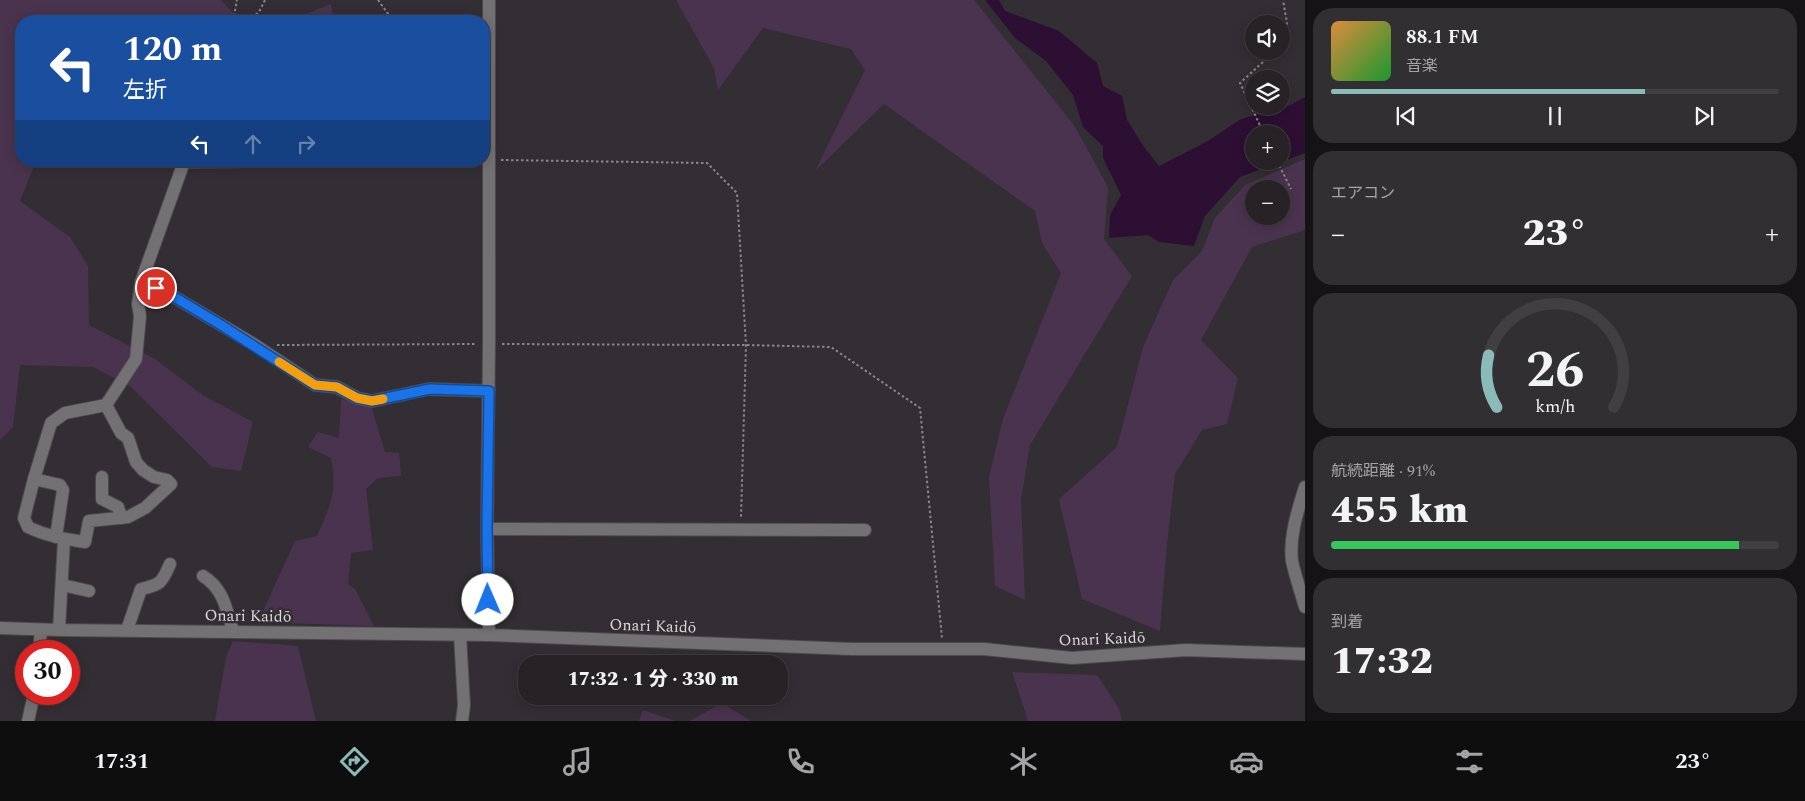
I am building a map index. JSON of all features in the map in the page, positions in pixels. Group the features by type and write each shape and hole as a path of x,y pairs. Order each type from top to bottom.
{"street":[{"path":"489,0 489,15"},
{"path":"106,405 122,433 128,438 136,462 143,470 154,477 167,480 171,484 145,508 128,517 89,521 84,542 60,538 28,528 24,518 51,423 65,413 106,405 136,359 140,316 138,304 141,282 182,167"},
{"path":"486,167 489,344 488,635"},
{"path":"141,282 171,295 315,385 337,387 357,398 372,401 430,389 489,391"},
{"path":"102,477 102,499 118,508 120,518"},
{"path":"34,479 60,485 63,490 60,538 62,585 59,630"},
{"path":"1305,487 1294,528 1292,562 1305,607"},
{"path":"487,528 865,530"},
{"path":"126,630 140,590 152,587 163,580 170,564"},
{"path":"203,576 219,590 233,631"},
{"path":"62,585 89,590"},
{"name":"Onari Kaidō","path":"0,628 488,635 852,649 984,649 1072,658 1186,650 1305,654"},
{"path":"40,630 40,640"},
{"path":"460,635 464,705 462,721"},
{"path":"28,721 32,705"}],"path":[{"path":"234,15 236,0"},
{"path":"255,15 266,0"},
{"path":"378,0 389,15"},
{"path":"1282,0 1286,15"},
{"path":"1260,125 1240,82 1265,60"},
{"path":"490,160 707,163 737,193 746,345 741,529"},
{"path":"1282,170 1291,189"},
{"path":"274,345 489,344 831,347 920,408 943,649"}],"shaded area":[{"path":"0,0 221,0 235,15 15,15 15,167 34,167 20,201 70,237 88,266 89,325 155,359 204,396 253,422 241,471 212,467 130,386 93,367 20,365 13,427 0,440"},
{"path":"676,0 974,0 1074,125 1108,187 1104,239 1132,276 1030,445 1021,500 1025,600 995,586 989,477 1003,419 1061,273 1042,243 1035,211 884,104 815,171 865,70 851,49 763,28 718,90 714,68"},
{"path":"985,0 999,0 1005,11 1059,31 1097,63 1103,86 1122,96 1127,120 1159,166 1208,141 1241,119 1255,115 1290,115 1290,105 1305,97 1305,153 1290,159 1290,125 1245,125 1245,170 1259,170 1240,177 1205,216 1194,246 1159,242 1148,235 1109,238 1110,215 1121,195 1103,158 1103,146 1083,127 1073,95 1046,61 1015,38"},
{"path":"331,4 332,15 303,15"},
{"path":"1305,159 1305,230 1252,247 1201,340 1238,378 1227,424 1202,430 1175,474 1160,631 1082,599 1059,499 1117,447 1143,347 1173,280 1202,251 1215,218 1245,185 1245,225 1290,225 1290,180 1257,180 1280,170 1290,170 1290,166"},
{"path":"341,399 371,406 385,452 399,453 401,476 378,478 366,489 373,550 351,553 348,584 355,589 374,626 258,622 295,541 317,536 329,507 334,481 331,458 308,447 318,432 339,438"},
{"path":"233,641 298,646 316,721 215,721 226,657"},
{"path":"1012,672 1097,675 1119,708 1122,721 1028,721"},
{"path":"718,705 725,705 751,721 690,721"},
{"path":"643,710 675,721 639,721"}],"slow traffic":[{"path":"279,362 315,385 337,387 357,398 372,401 383,399"}],"route":[{"path":"156,288 221,325 315,385 337,387 357,398 372,401 430,389 489,391 488,600"}]}
